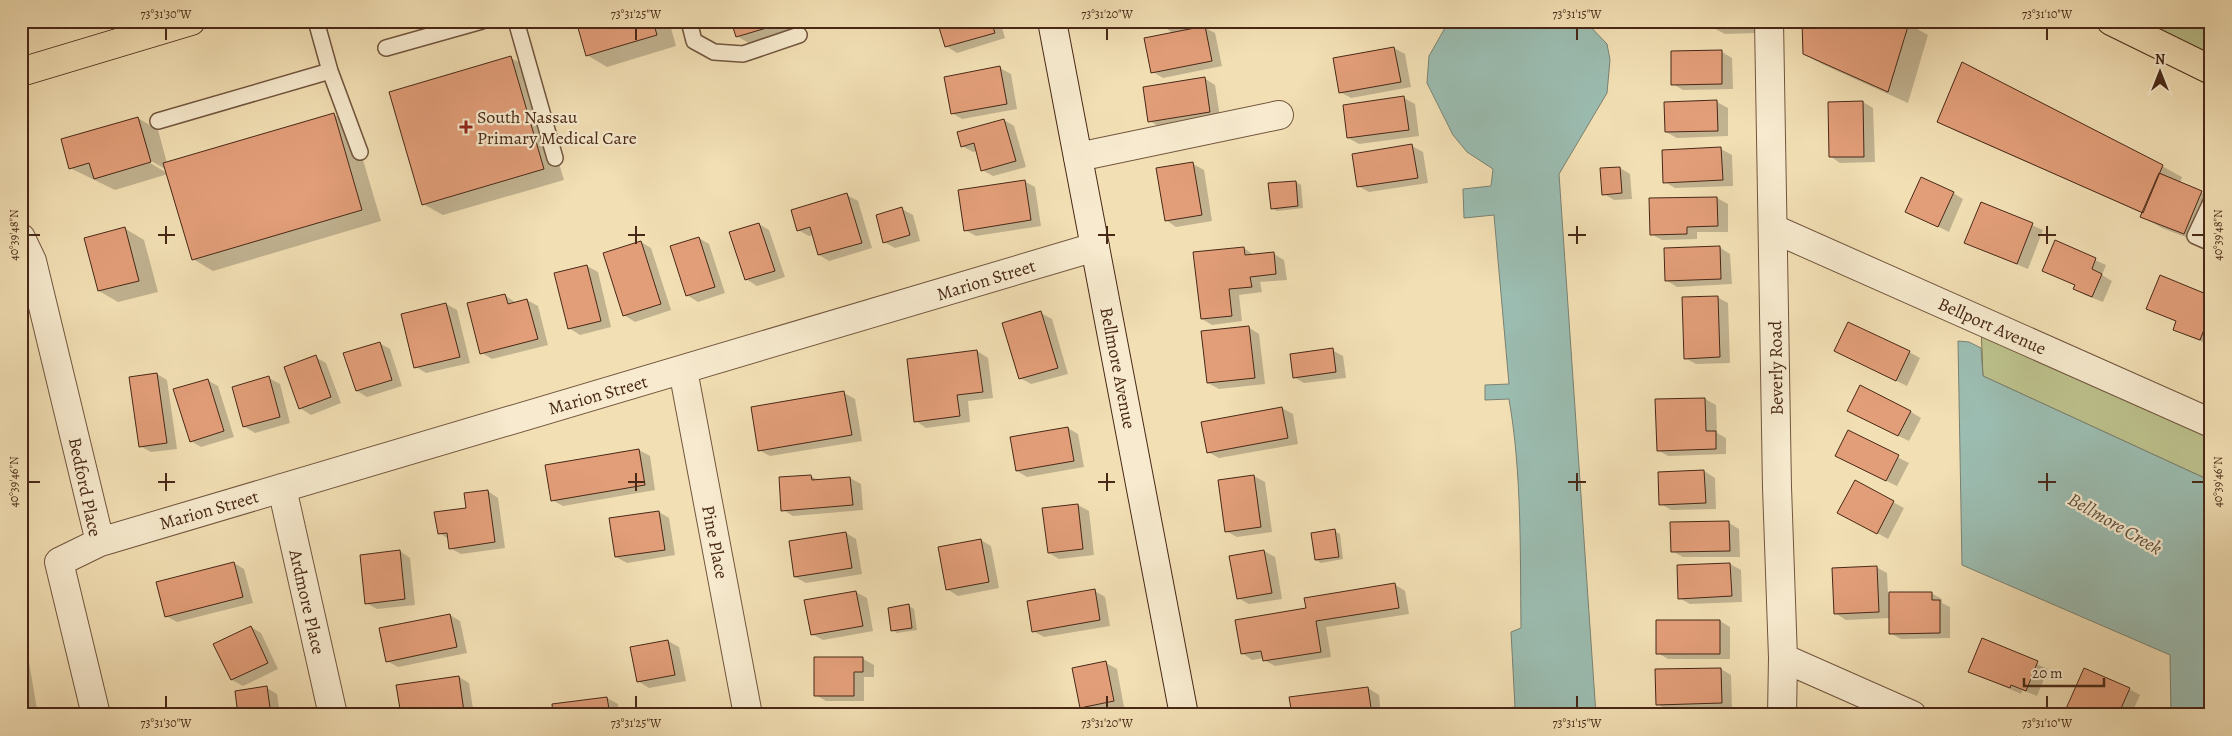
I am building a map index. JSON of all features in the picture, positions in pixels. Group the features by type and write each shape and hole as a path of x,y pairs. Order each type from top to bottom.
{"main road":[{"path":"21,72 191,21"},
{"path":"2110,21 2211,70"}],"street":[{"name":"Bellmore Avenue","path":"1052,21 1184,715"},
{"name":"Beverly Road","path":"1769,21 1777,488 1783,658 1782,715"},
{"path":"1078,157 1279,115"},
{"name":"Bellport Avenue","path":"1774,229 2211,424"},
{"name":"Bedford Place","path":"21,238 32,261 100,542 59,562 96,715"},
{"name":"Marion Street","path":"100,542 1095,247"},
{"name":"Pine Place","path":"682,370 748,715"},
{"name":"Ardmore Place","path":"282,488 333,715"},
{"path":"1783,658 1912,715"}],"lane":[{"path":"316,21 330,71 360,152"},
{"path":"386,48 482,21"},
{"path":"516,21 555,158"},
{"path":"690,21 694,41 714,52 743,54 799,35"},
{"path":"158,121 330,71"},
{"path":"2211,202 2195,236 2211,243"}],"green space":[{"path":"2141,21 2211,21 2211,56"},
{"path":"1981,325 2211,427 2211,481 1983,376"}],"water":[{"path":"1449,21 1585,21 1607,44 1610,60 1607,93 1559,174 1596,715 1470,715 1470,713 1515,707 1511,632 1521,628 1520,513 1509,399 1485,400 1485,385 1509,384 1494,215 1464,218 1463,189 1491,186 1493,169 1467,152 1453,135 1427,83 1429,56"},
{"name":"Bellmore Creek","path":"1958,341 1969,342 1981,348 1983,376 2211,481 2211,715 2171,715 2170,655 1962,565"}],"building":[{"path":"576,21 653,21 657,35 586,56"},
{"path":"731,21 780,21 780,24 736,37"},
{"path":"937,21 991,21 995,33 945,47"},
{"path":"1704,21 1738,21 1738,22 1704,23"},
{"path":"1802,21 1906,21 1909,23 1888,92 1803,54"},
{"path":"1205,26 1212,61 1151,73 1144,38"},
{"path":"1394,47 1401,82 1339,93 1333,58"},
{"path":"1722,50 1722,84 1671,85 1671,51"},
{"path":"511,56 544,169 422,205 389,92"},
{"path":"1962,62 2163,165 2143,213 1937,122"},
{"path":"1000,66 1007,104 951,114 944,77"},
{"path":"1205,77 1210,112 1148,122 1143,87"},
{"path":"1404,96 1409,130 1347,138 1343,105"},
{"path":"1717,100 1718,131 1665,132 1664,102"},
{"path":"1863,101 1864,157 1829,157 1828,102"},
{"path":"334,113 362,210 192,260 163,163"},
{"path":"138,117 151,162 94,179 89,163 69,169 61,139"},
{"path":"1004,119 1016,161 981,171 974,143 961,147 957,132"},
{"path":"1412,144 1418,178 1357,187 1352,154"},
{"path":"1721,147 1723,180 1663,183 1662,150"},
{"path":"1193,162 1202,215 1165,221 1156,168"},
{"path":"1620,167 1622,193 1602,195 1600,168"},
{"path":"2159,173 2202,191 2184,234 2140,217"},
{"path":"1921,177 1954,192 1938,227 1905,212"},
{"path":"1025,180 1031,220 964,231 958,190"},
{"path":"1296,181 1298,206 1271,209 1268,183"},
{"path":"847,193 862,243 818,255 810,227 797,231 791,210"},
{"path":"1717,197 1718,226 1687,227 1687,234 1650,235 1649,198"},
{"path":"1981,202 2033,223 2017,264 1964,243"},
{"path":"902,207 910,235 883,243 876,215"},
{"path":"759,223 775,271 745,280 729,232"},
{"path":"125,227 139,281 98,291 84,238"},
{"path":"699,237 715,287 686,296 670,246"},
{"path":"2055,240 2096,258 2092,269 2102,274 2092,297 2073,289 2075,285 2042,271"},
{"path":"641,241 661,304 623,316 603,253"},
{"path":"1720,246 1721,279 1665,281 1664,248"},
{"path":"1244,247 1245,255 1274,252 1276,274 1250,277 1252,287 1229,289 1232,316 1201,319 1193,252"},
{"path":"587,265 601,321 568,329 554,273"},
{"path":"2160,275 2211,296 2211,312 2200,340 2173,330 2176,321 2146,309"},
{"path":"505,294 508,304 527,299 538,339 480,354 467,303"},
{"path":"1718,296 1720,357 1684,359 1682,297"},
{"path":"446,303 460,357 414,368 401,314"},
{"path":"1041,311 1058,368 1019,379 1002,323"},
{"path":"1848,322 1910,351 1896,381 1834,351"},
{"path":"1249,326 1255,378 1207,383 1201,331"},
{"path":"380,342 392,380 356,391 343,353"},
{"path":"1333,348 1336,372 1293,378 1290,354"},
{"path":"977,350 983,392 957,395 960,416 914,422 907,359"},
{"path":"316,355 331,397 299,409 284,367"},
{"path":"157,373 167,443 139,447 129,377"},
{"path":"269,376 280,417 243,427 232,387"},
{"path":"208,379 224,431 190,442 173,389"},
{"path":"1860,385 1911,411 1898,436 1847,411"},
{"path":"844,391 852,435 758,451 751,407"},
{"path":"1705,398 1706,431 1716,431 1716,449 1657,451 1655,399"},
{"path":"1282,407 1288,438 1207,453 1201,422"},
{"path":"1068,427 1074,461 1016,471 1010,437"},
{"path":"1848,430 1899,455 1886,481 1835,456"},
{"path":"639,449 645,485 551,501 545,465"},
{"path":"1704,470 1706,503 1659,505 1658,472"},
{"path":"811,475 812,480 850,477 853,505 781,511 779,477"},
{"path":"1254,475 1261,527 1225,532 1218,480"},
{"path":"1855,480 1894,501 1877,534 1837,513"},
{"path":"488,490 495,542 449,549 447,533 438,534 434,512 466,508 464,493"},
{"path":"1078,504 1083,549 1048,553 1042,508"},
{"path":"659,511 665,550 615,557 609,518"},
{"path":"1729,521 1730,551 1671,552 1670,522"},
{"path":"1335,529 1339,557 1315,560 1311,533"},
{"path":"846,532 852,568 794,577 789,541"},
{"path":"981,539 989,582 946,590 938,547"},
{"path":"400,550 405,599 365,604 360,555"},
{"path":"1264,550 1272,593 1237,599 1229,556"},
{"path":"234,562 243,597 165,617 156,582"},
{"path":"1730,563 1732,596 1678,599 1677,565"},
{"path":"1877,566 1879,612 1834,614 1832,568"},
{"path":"1395,583 1399,608 1316,621 1321,652 1263,661 1261,651 1241,654 1235,620 1306,608 1304,598"},
{"path":"1095,589 1100,620 1032,632 1027,601"},
{"path":"856,591 863,626 811,635 804,600"},
{"path":"1889,592 1932,592 1932,600 1940,600 1940,633 1889,634"},
{"path":"909,604 912,628 891,631 888,608"},
{"path":"450,614 457,647 386,662 379,628"},
{"path":"1656,620 1720,620 1720,654 1656,654"},
{"path":"251,626 268,663 231,680 213,644"},
{"path":"1982,638 2038,661 2026,691 2011,685 2010,688 1968,672"},
{"path":"668,640 675,675 637,682 630,647"},
{"path":"814,657 863,657 863,672 854,672 854,696 814,696"},
{"path":"1106,661 1114,701 1080,708 1072,668"},
{"path":"1721,668 1722,703 1656,705 1655,669"},
{"path":"2084,668 2130,688 2118,715 2074,715 2065,711"},
{"path":"21,672 28,712 21,713"},
{"path":"459,676 464,712 449,715 401,715 396,685"},
{"path":"267,686 271,715 238,715 235,691"},
{"path":"1368,687 1372,715 1292,715 1289,697"},
{"path":"607,697 610,715 553,715 552,704"},
{"path":"1735,711 1735,715 1672,715 1672,712"}],"place":[{"name":"South Nassau Primary Medical Care","path":"466,127"}]}
